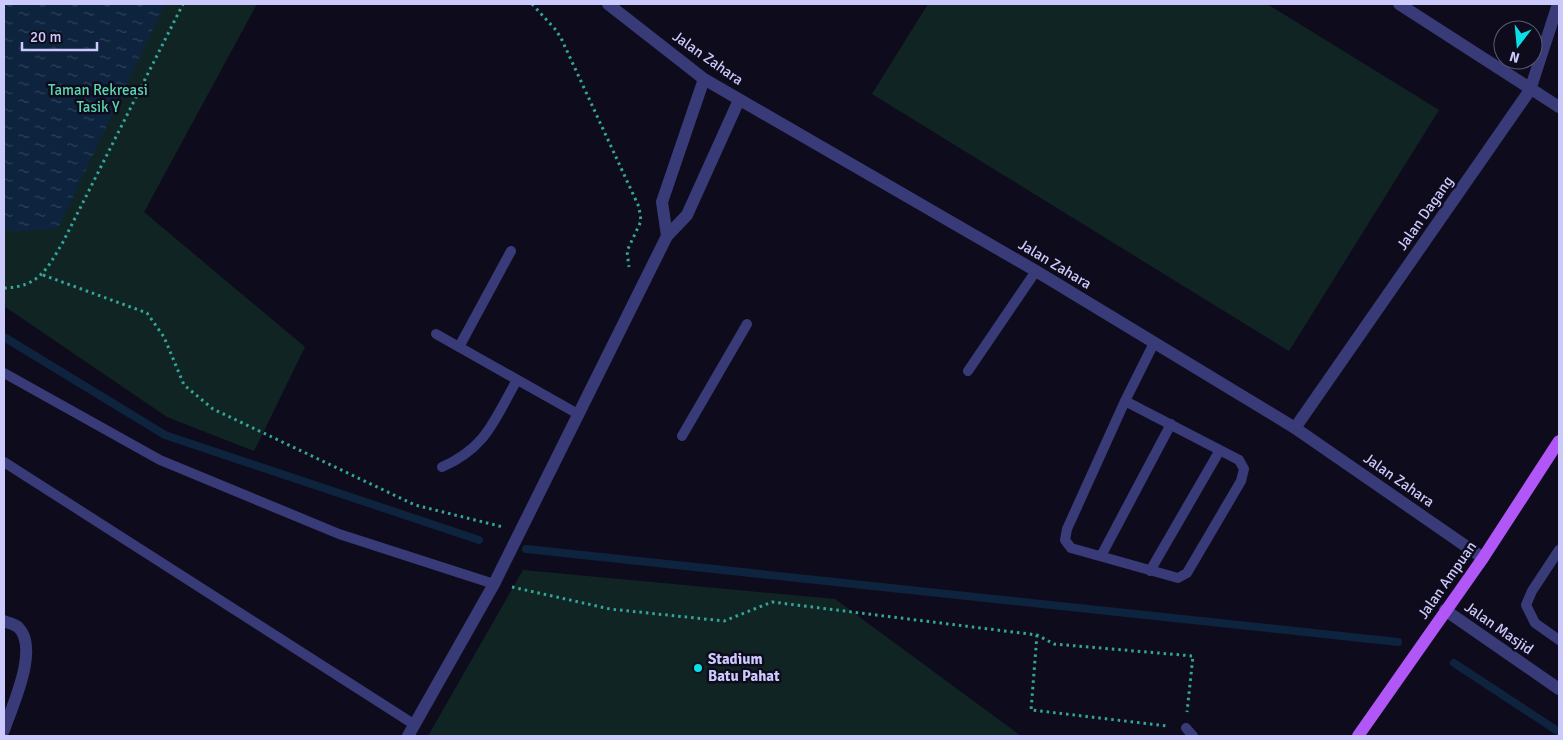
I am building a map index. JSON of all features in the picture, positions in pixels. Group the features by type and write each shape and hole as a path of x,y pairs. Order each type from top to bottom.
{"main road":[{"name":"Jalan Ampuan","path":"1358,736 1483,558 1559,441"}],"street":[{"name":"Jalan Zahara","path":"608,4 704,79 1036,271 1294,428 1483,558"},
{"path":"1399,4 1559,107"},
{"name":"Jalan Dagang","path":"1294,428 1530,90 1558,4"},
{"path":"667,236 662,202 704,79"},
{"path":"408,736 494,584 521,532 633,300 667,236 687,215 739,100"},
{"name":"Jalan Masjid","path":"1445,610 1559,689"},
{"path":"4,621 18,627 28,648 26,663 4,730"}],"lane":[{"path":"459,347 511,251"},
{"path":"968,371 1036,271"},
{"path":"682,436 747,324"},
{"path":"436,334 578,414"},
{"path":"1125,401 1239,460 1244,469 1241,482 1187,573 1178,578 1072,548 1065,540 1068,529 1125,401 1154,342"},
{"path":"4,373 160,460 339,534 494,584"},
{"path":"442,466 462,458 486,435 517,380"},
{"path":"1101,556 1171,424"},
{"path":"1150,571 1220,450"},
{"path":"4,462 415,725"},
{"path":"1559,550 1532,591 1526,605 1535,623 1559,640"}],"path":[{"path":"4,288 14,288 43,275 63,242 183,4"},
{"path":"532,4 555,29 560,38 639,207 641,221 627,251 633,300"},
{"path":"43,275 147,313 164,337 184,385 213,409 415,505 521,532"},
{"path":"494,584 610,609 724,621 772,602 1037,635 1054,644 1193,656 1189,732 1030,710 1037,635"}],"green space":[{"name":"Taman Rekreasi Tasik Y","path":"4,4 257,4 144,212 305,347 254,451 167,417 4,306"},
{"path":"928,4 1267,4 1439,110 1289,351 872,94"},
{"name":"Stadium Batu Pahat","path":"523,570 835,599 1021,736 428,736"}],"water":[{"path":"4,4 165,4 58,228 17,232 4,229"}],"waterway":[{"path":"4,337 165,435 479,540"},
{"path":"526,549 1398,642"},
{"path":"1454,663 1559,732"}],"place":[{"name":"Stadium Batu Pahat","path":"698,668"}]}
